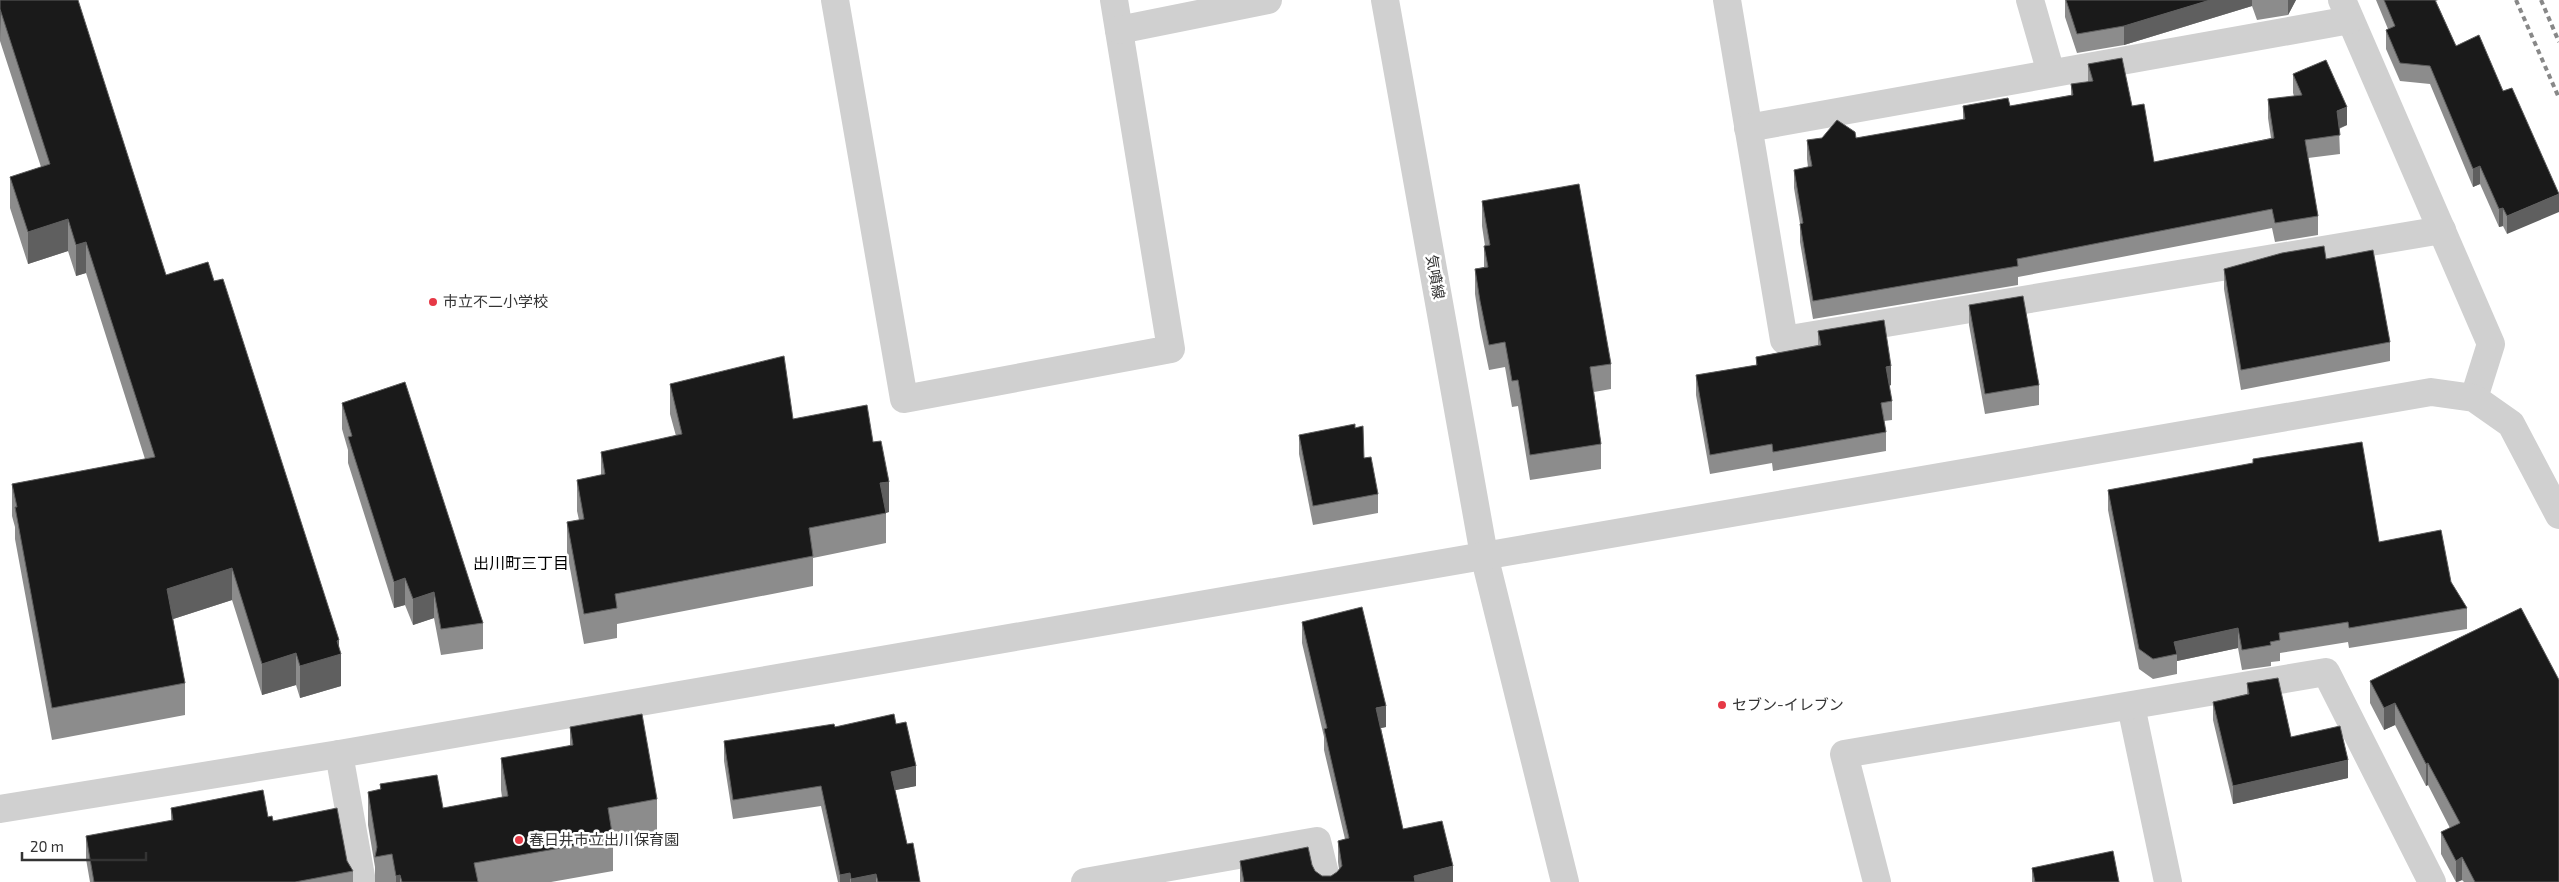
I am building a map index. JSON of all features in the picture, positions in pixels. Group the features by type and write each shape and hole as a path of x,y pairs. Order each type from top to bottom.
{"street":[{"path":"835,0 904,399 1171,349 1114,0"},
{"path":"1119,30 1268,0"},
{"name":"気噴線","path":"1385,0 1484,554 1565,882"},
{"path":"1727,0 1784,340 2442,230"},
{"path":"2030,0 2050,73"},
{"path":"1748,128 2050,73 2346,10 2492,344 2474,398"},
{"path":"0,809 338,754 1484,554 2432,392 2474,398 2511,424 2559,515"},
{"path":"1876,882 1844,754 2326,672 2432,882"},
{"path":"2131,706 2168,882"},
{"path":"338,754 362,882"},
{"path":"1090,882 1317,841 1327,882"}],"building":[{"path":"0,0 78,0 166,275 208,262 214,281 223,279 339,640 337,641 341,654 300,666 296,653 262,664 232,568 167,589 185,683 52,708 12,484 155,457 86,242 76,245 68,219 28,232 10,177 50,164 0,9"},
{"path":"2066,0 2210,0 2124,26 2077,34"},
{"path":"2384,0 2435,0 2456,46 2479,35 2503,91 2512,88 2559,194 2507,216 2503,208 2499,209 2480,166 2473,169 2430,66 2400,63 2386,30 2395,26"},
{"path":"2122,58 2132,106 2144,104 2154,162 2274,138 2268,99 2302,95 2293,74 2326,60 2347,107 2337,111 2340,135 2305,140 2318,216 2275,223 2272,209 2017,259 2018,266 1813,301 1800,224 1803,223 1794,170 1812,166 1807,140 1822,138 1837,120 1855,132 1856,138 1965,119 1963,106 2008,98 2010,106 2073,95 2071,84 2093,81 2088,64"},
{"path":"1579,184 1611,364 1590,367 1601,444 1530,455 1518,380 1512,381 1505,342 1489,345 1480,301 1475,269 1488,267 1484,246 1490,245 1482,201"},
{"path":"2324,246 2326,259 2373,250 2390,342 2241,370 2224,269 2282,253"},
{"path":"2023,296 2039,385 1985,394 1969,305"},
{"path":"1884,320 1891,366 1886,367 1892,401 1881,403 1886,432 1773,452 1772,444 1710,455 1696,375 1757,365 1756,357 1821,345 1818,331"},
{"path":"784,356 793,419 867,405 873,442 881,441 889,482 880,483 886,513 809,528 813,556 615,594 617,608 584,614 567,522 584,519 577,480 605,474 601,452 682,434 670,384"},
{"path":"405,382 483,623 441,629 434,592 413,599 405,578 394,582 348,437 352,436 342,403"},
{"path":"1355,424 1355,428 1363,426 1364,458 1371,457 1378,494 1313,506 1299,435"},
{"path":"2362,442 2379,542 2441,530 2451,582 2467,608 2349,628 2348,622 2279,633 2280,640 2270,642 2271,645 2242,650 2238,628 2174,642 2177,654 2153,659 2139,649 2108,490 2253,463 2253,459"},
{"path":"1362,607 1386,706 1376,708 1403,829 1442,821 1453,866 1414,876 1415,882 1244,882 1240,861 1308,847 1312,865 1315,871 1322,876 1331,876 1342,866 1338,841 1349,838 1324,729 1327,728 1302,622"},
{"path":"2521,608 2559,680 2559,882 2475,882 2462,857 2456,861 2441,832 2460,823 2428,763 2426,764 2395,703 2384,708 2370,681"},
{"path":"2278,678 2291,737 2340,726 2348,760 2233,786 2213,702 2249,694 2247,683"},
{"name":"春日井市立出川保育園","path":"642,714 657,799 608,808 613,839 474,863 478,882 402,882 400,875 396,876 392,854 375,857 377,847 368,792 381,789 380,784 437,775 443,808 508,796 501,758 573,745 570,727"},
{"path":"894,714 896,724 906,722 916,766 891,772 907,844 913,843 920,882 878,882 876,874 851,879 850,873 840,875 821,786 733,800 724,741 834,724 835,727"},
{"path":"263,790 268,817 272,816 273,821 337,808 347,861 353,871 295,882 94,882 86,836 173,820 171,808"},
{"path":"2113,851 2119,882 2035,882 2032,868"}],"railway":[{"path":"2516,0 2559,98"},
{"path":"2541,0 2559,42"}],"place":[{"name":"市立不二小学校","path":"433,302"},
{"name":"セブン-イレブン","path":"1722,705"},
{"name":"春日井市立出川保育園","path":"519,840"}],"district":[{"name":"出川町三丁目","path":"521,563"}]}
